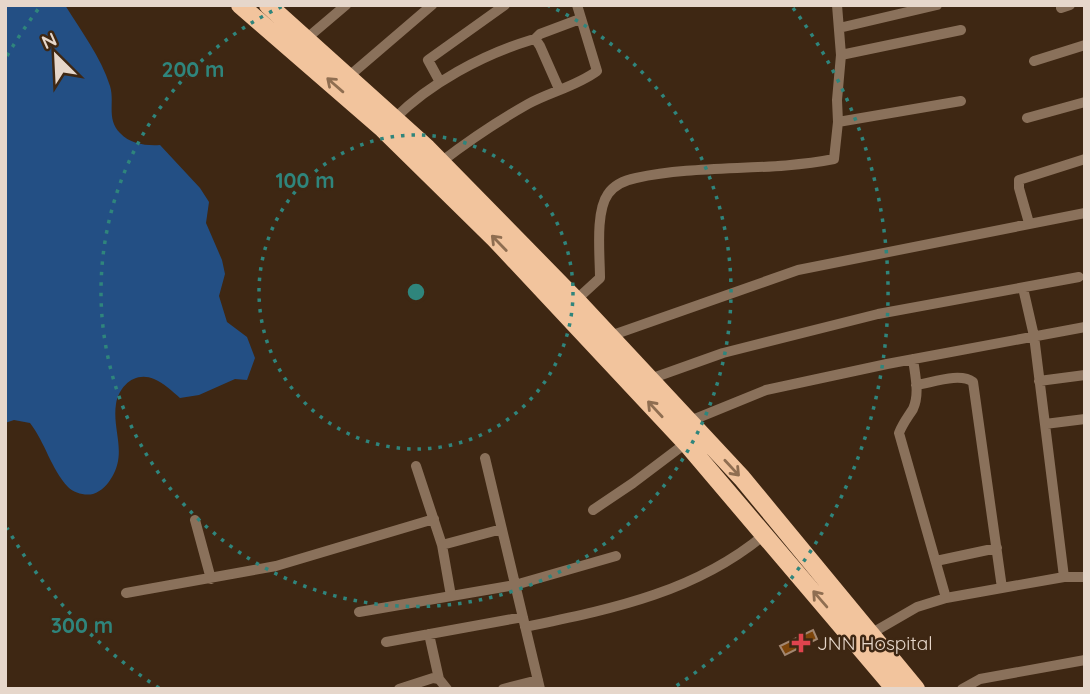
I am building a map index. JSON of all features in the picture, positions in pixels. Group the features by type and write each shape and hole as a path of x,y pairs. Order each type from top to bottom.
{"highway":[{"path":"240,5 337,87 505,249 916,689"},
{"path":"268,5 441,162 610,335 742,478 772,535"},
{"path":"870,640 895,689"}],"street":[{"path":"306,39 346,5"},
{"path":"348,77 432,5"},
{"path":"440,82 428,60 505,5"},
{"path":"441,162 528,104 597,71 577,5"},
{"path":"576,300 600,278 604,200 610,191 620,184 634,178 663,174 834,159 841,55 837,5"},
{"path":"839,29 937,5"},
{"path":"394,119 413,100 440,82 501,52 535,39 540,34 580,19"},
{"path":"841,55 961,30"},
{"path":"535,39 559,89"},
{"path":"1034,61 1085,45"},
{"path":"838,122 961,101"},
{"path":"1027,118 1085,102"},
{"path":"1029,223 1019,180 1085,159"},
{"path":"610,335 798,270 1085,213"},
{"path":"650,379 723,353 878,314 1079,277"},
{"path":"1023,288 1034,337 1064,578"},
{"path":"690,421 766,390 1085,327"},
{"path":"913,359 916,385 913,409 904,419 899,433 946,598"},
{"path":"1040,381 1085,375"},
{"path":"916,385 960,378 968,378 973,382 1002,589"},
{"path":"1045,424 1085,419"},
{"path":"593,510 686,443"},
{"path":"485,458 539,684 503,689"},
{"path":"416,466 442,545 452,596"},
{"path":"126,593 276,566 434,519"},
{"path":"195,520 211,579"},
{"path":"442,545 502,529"},
{"path":"386,642 625,604 677,587 713,570 772,535"},
{"path":"936,561 997,548"},
{"path":"359,612 515,585 616,556"},
{"path":"870,640 917,607 946,598 1064,578 1085,577"},
{"path":"429,634 439,679 447,689"},
{"path":"962,689 980,680 1085,660"},
{"path":"399,689 433,678 439,679"}],"water":[{"path":"5,5 65,5 106,75 116,128 124,137 134,142 160,145 200,188 209,202 206,223 225,274 219,296 227,322 247,337 255,358 247,380 235,379 199,395 180,398 161,383 147,377 134,379 124,386 118,397 115,414 119,450 116,468 107,485 93,494 80,494 68,487 30,423 14,420 5,423"}],"building":[{"path":"813,630 817,639 785,655 780,646"}],"place":[{"name":"JNN Hospital","path":"801,643"}]}
